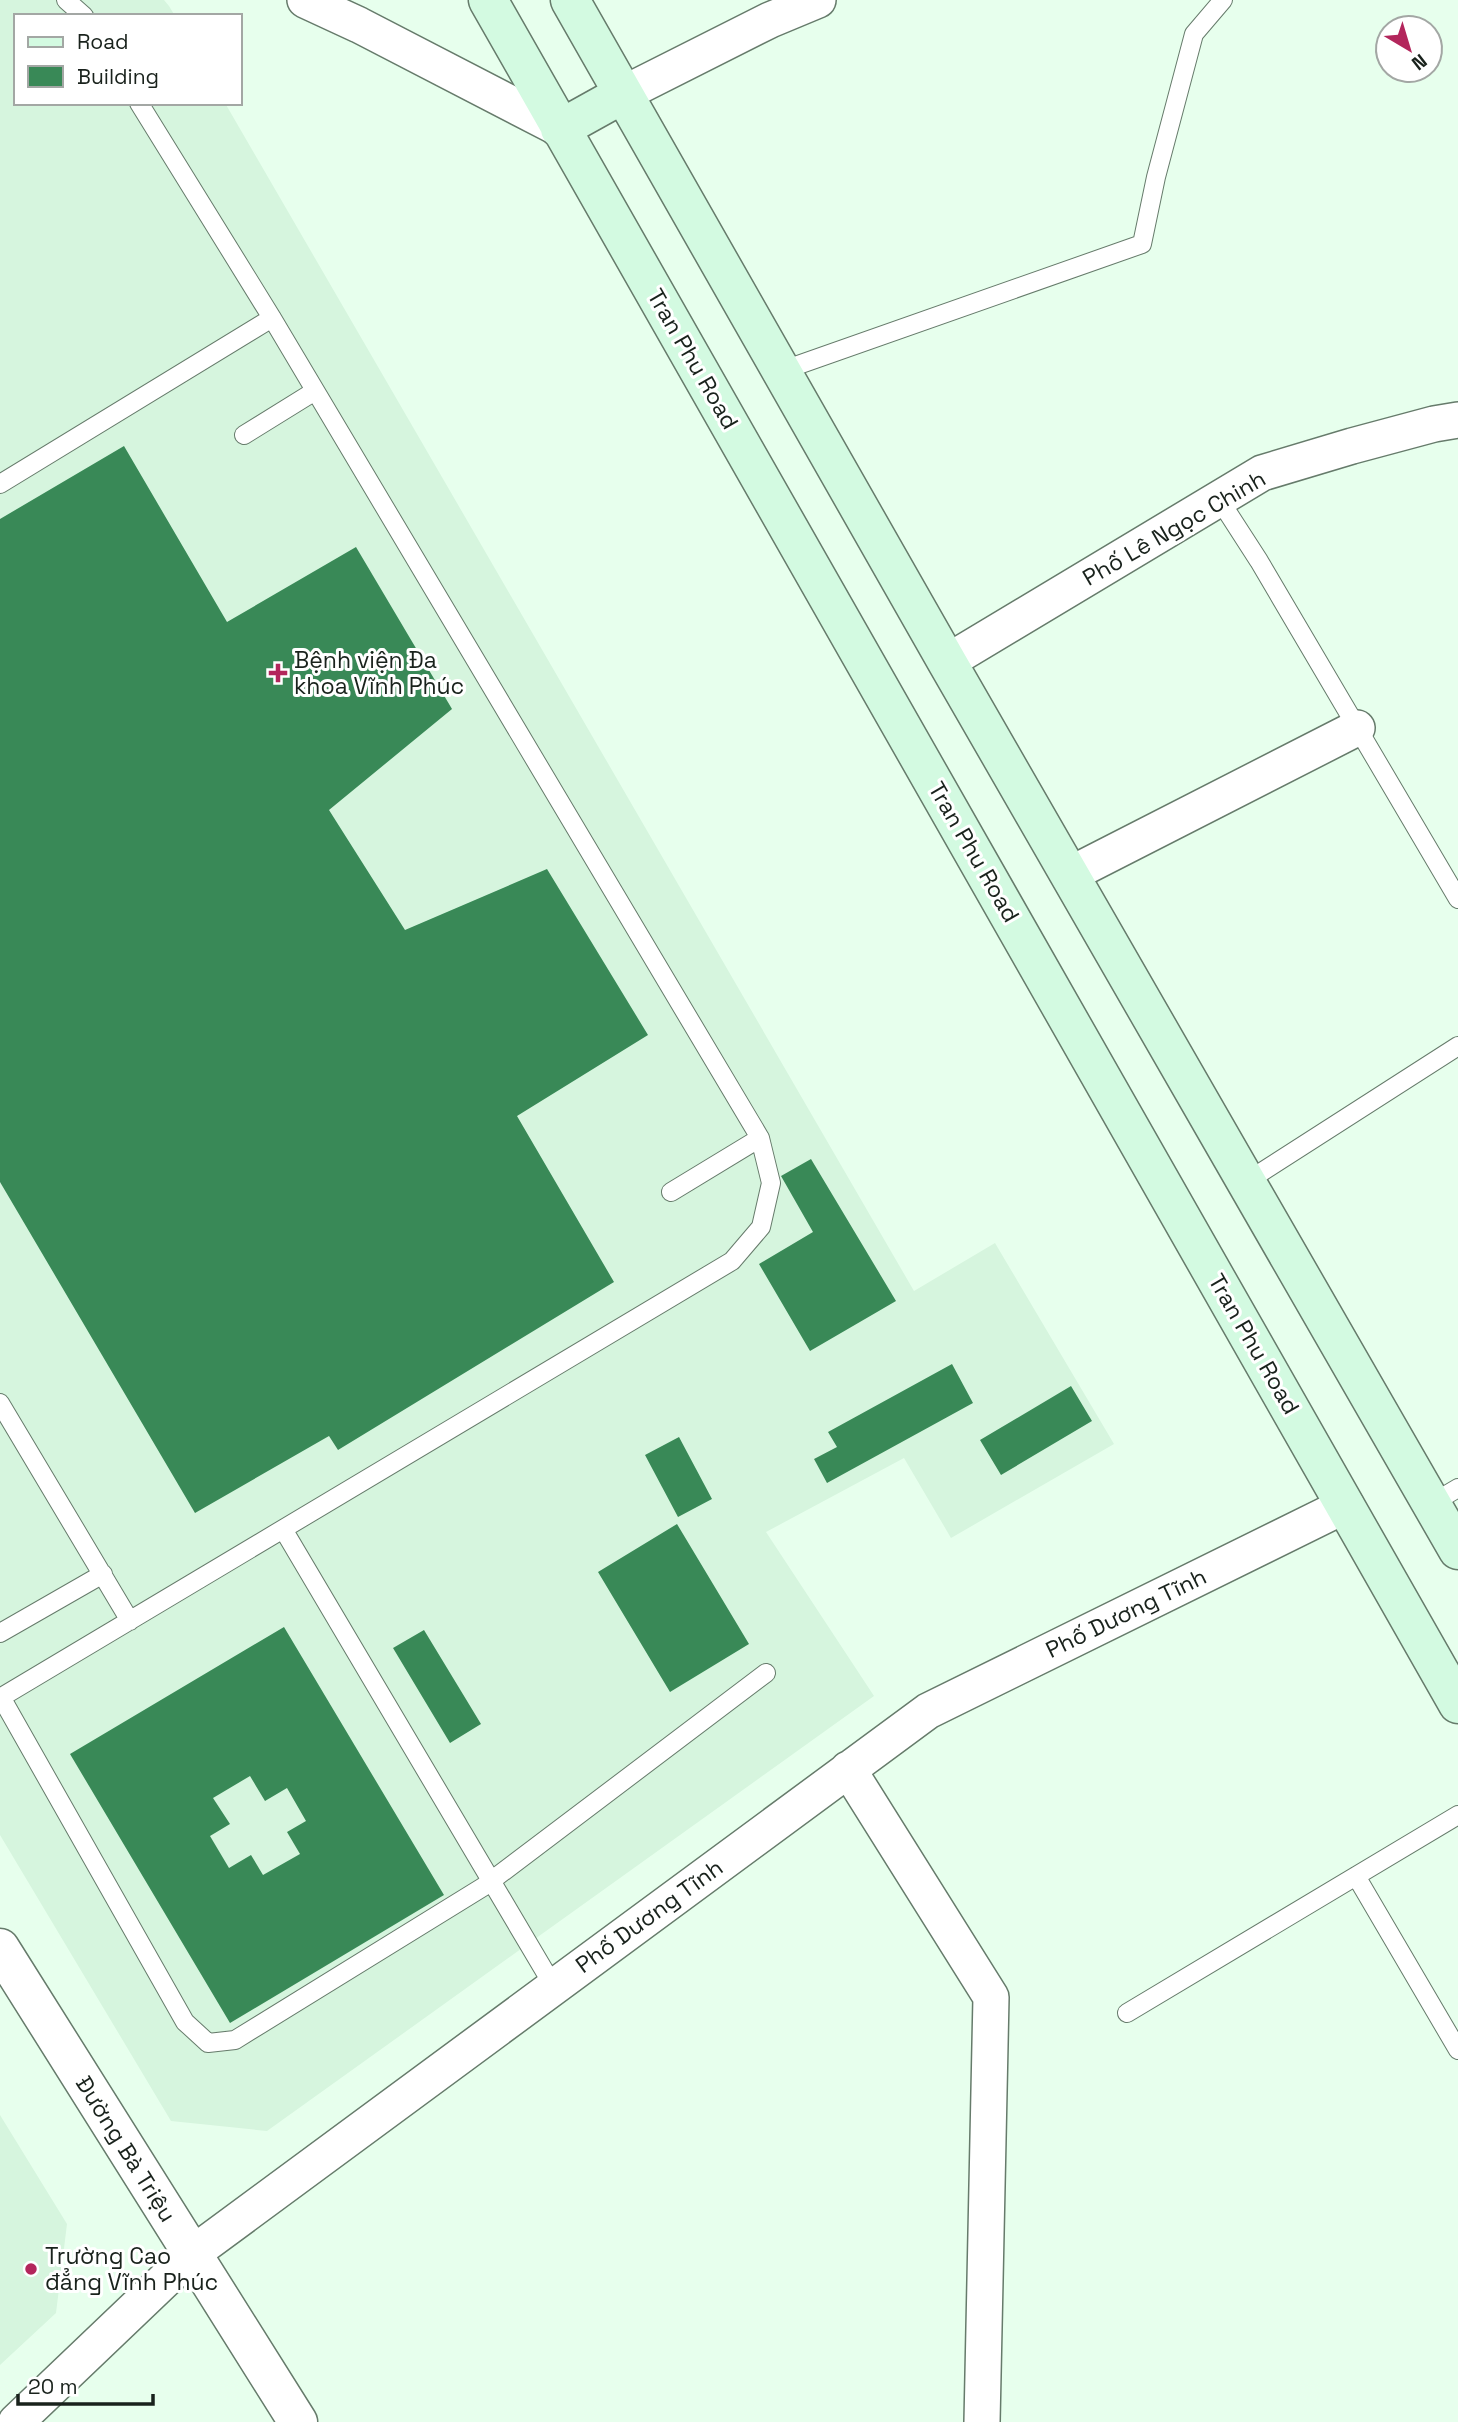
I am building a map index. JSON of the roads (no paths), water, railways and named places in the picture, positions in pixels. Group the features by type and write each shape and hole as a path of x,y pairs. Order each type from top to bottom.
{"main road":[{"name":"Tran Phu Road","path":"488,0 559,129 689,351 1458,1704"},
{"path":"570,0 1246,1182 1445,1496 1458,1550"},
{"path":"559,129 623,94"}],"street":[{"path":"305,0 359,25 559,129"},
{"path":"623,94 771,20 818,0"},
{"name":"Phố Lê Ngọc Chinh","path":"947,662 1262,474 1352,446 1434,424 1458,421"},
{"path":"1069,875 1357,728"},
{"name":"Phố Dương Tĩnh","path":"16,2422 192,2254 928,1711 1346,1505"},
{"path":"848,1769 991,1997 982,2422"},
{"name":"Đường Bà Triệu","path":"0,1948 298,2422"}],"lane":[{"path":"66,0 83,14"},
{"path":"781,371 1142,244 1156,177 1194,34 1223,0"},
{"path":"140,105 272,318 760,1138 771,1183 761,1227 732,1261 1,1697 185,2022 208,2042 235,2040 492,1880 766,1673"},
{"path":"0,484 272,318"},
{"path":"244,435 315,391"},
{"path":"1219,499 1458,899"},
{"path":"1246,1182 1458,1046"},
{"path":"671,1192 760,1138"},
{"path":"0,1403 130,1621"},
{"path":"283,1529 554,1987"},
{"path":"0,1633 103,1574"},
{"path":"1127,2013 1458,1815"},
{"path":"1356,1876 1458,2050"}],"place":[{"name":"Bệnh viện Đa khoa Vĩnh Phúc","path":"278,673"},
{"name":"Trường Cao đẳng Vĩnh Phúc","path":"31,2269"}]}
